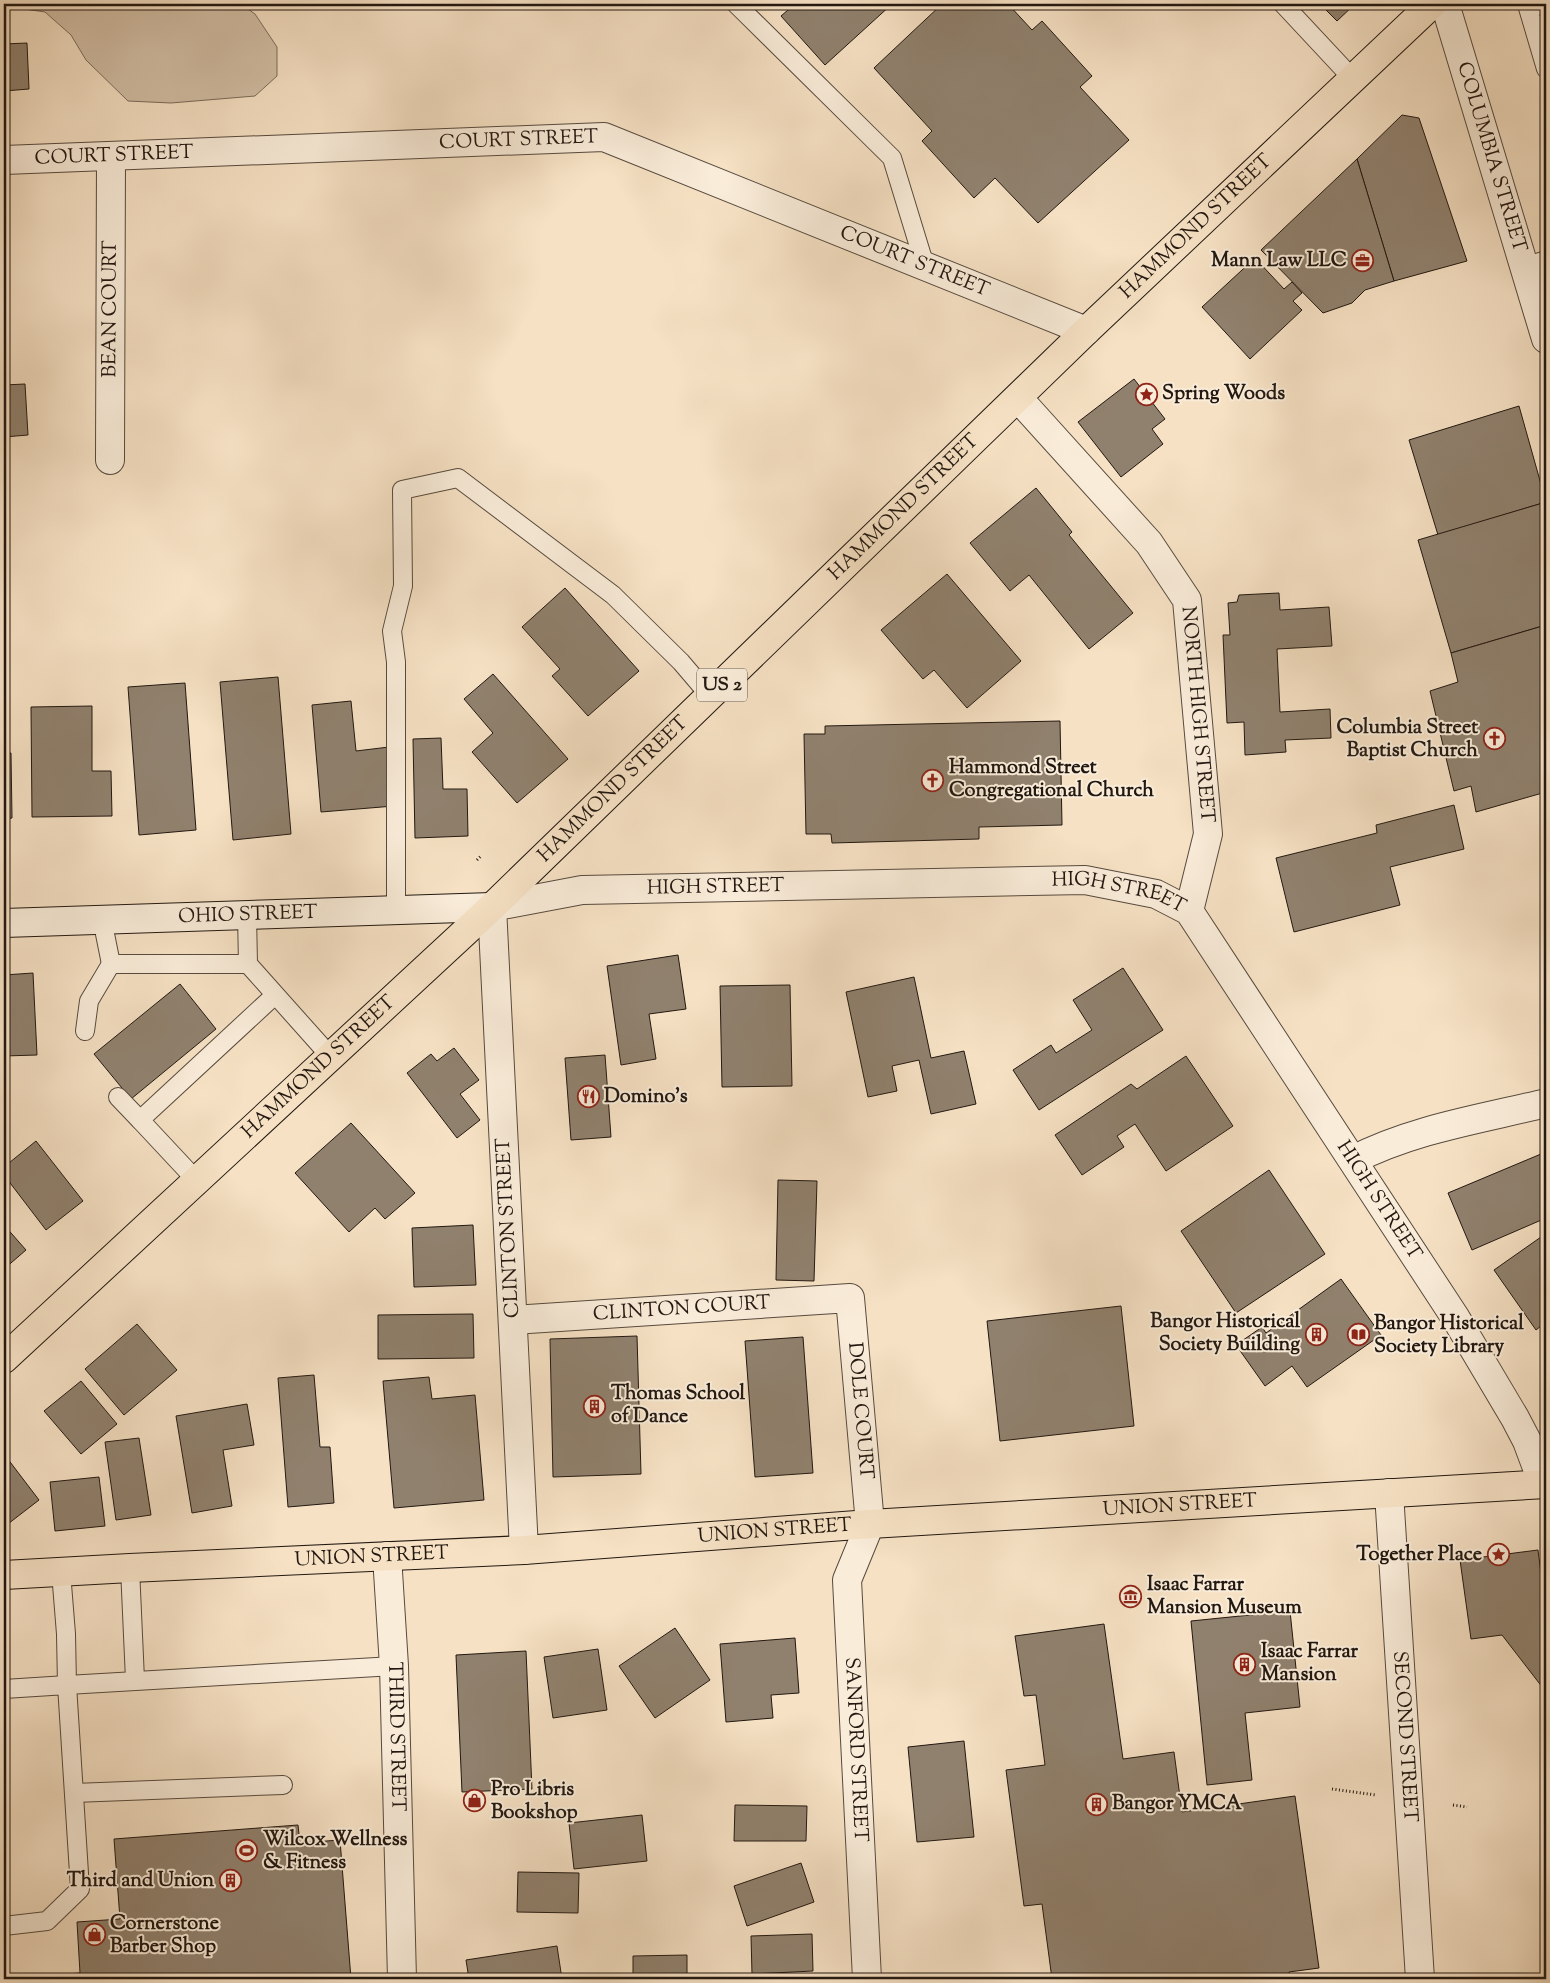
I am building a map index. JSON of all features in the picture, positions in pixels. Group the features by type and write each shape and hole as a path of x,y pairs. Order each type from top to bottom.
{"main road":[{"name":"HAMMOND STREET","path":"4,1359 492,907 1086,331 1432,4"},
{"name":"UNION STREET","path":"4,1575 524,1550 870,1524 1544,1484"}],"street":[{"name":"COLUMBIA STREET","path":"1445,4 1535,264 1546,339"},
{"name":"COURT STREET","path":"4,160 604,136 1086,331"},
{"name":"BEAN COURT","path":"110,460 111,156"},
{"name":"NORTH HIGH STREET","path":"1018,398 1149,543 1188,600 1208,834 1189,911"},
{"name":"HIGH STREET","path":"492,907 582,890 1085,880 1156,894 1189,911 1455,1317 1527,1441 1544,1484"},
{"name":"OHIO STREET","path":"4,922 492,907"},
{"name":"CLINTON STREET","path":"492,907 524,1550"},
{"path":"1353,1160 1374,1149 1414,1134 1546,1103"},
{"name":"CLINTON COURT","path":"513,1320 850,1298"},
{"name":"DOLE COURT","path":"850,1298 870,1524"},
{"name":"SECOND STREET","path":"1389,1493 1420,1979"},
{"name":"SANFORD STREET","path":"868,1979 847,1580 870,1524"},
{"name":"THIRD STREET","path":"387,1556 394,1666 402,1979"}],"lane":[{"path":"1283,4 1352,79"},
{"path":"1545,4 1528,8 1546,68"},
{"path":"741,5 892,158 925,266"},
{"path":"396,910 396,662 392,631 403,586 402,490 458,478 613,595 681,662 710,696"},
{"path":"247,915 248,964 331,1057"},
{"path":"85,1031 89,1001 111,964 102,919"},
{"path":"111,964 248,964"},
{"path":"140,1120 275,995"},
{"path":"118,1098 198,1181"},
{"path":"130,1568 135,1680"},
{"path":"4,1926 47,1921 80,1889 66,1685 66,1634 61,1572"},
{"path":"4,1689 394,1666"},
{"path":"74,1793 282,1785"}],"path":[{"path":"476,860 481,856"},
{"path":"1332,1789 1376,1796"},
{"path":"1453,1805 1467,1807"}],"shaded area":[{"path":"4,4 241,4 255,14 277,47 277,76 255,96 171,103 128,101 86,60 71,35 45,12 4,6"}],"building":[{"path":"795,4 892,4 825,65 781,16"},
{"path":"942,4 1008,4 1032,30 1042,21 1092,76 1080,87 1129,140 1038,223 995,178 974,198 922,141 932,131 874,68"},
{"path":"1320,4 1355,4 1337,21"},
{"path":"27,43 29,89 4,91 4,44"},
{"path":"1402,115 1419,118 1467,261 1394,281 1357,159"},
{"path":"1357,159 1394,281 1365,290 1352,303 1323,313 1261,250"},
{"path":"1255,258 1284,289 1292,282 1302,293 1293,301 1302,310 1250,359 1202,307"},
{"path":"1134,379 1165,419 1152,429 1163,444 1121,477 1078,422"},
{"path":"25,384 28,435 4,437 4,385"},
{"path":"1519,406 1546,502 1438,535 1409,440"},
{"path":"1036,488 1072,532 1069,535 1133,613 1089,649 1029,575 1010,591 970,543"},
{"path":"1546,502 1546,625 1451,653 1418,540"},
{"path":"947,574 1021,661 967,708 934,670 923,679 881,630"},
{"path":"565,588 639,671 588,716 552,676 560,669 522,627"},
{"path":"1279,593 1280,610 1329,607 1332,646 1277,649 1280,712 1330,709 1331,738 1285,740 1286,752 1245,755 1244,722 1227,723 1223,635 1230,635 1228,603 1237,602 1239,595"},
{"name":"Columbia Street Baptist Church","path":"1546,625 1546,792 1476,812 1471,786 1454,791 1430,691 1458,682 1451,653"},
{"path":"493,674 568,759 517,803 472,752 493,733 464,699"},
{"path":"278,677 291,834 233,840 220,682"},
{"path":"185,683 196,830 139,835 128,687"},
{"path":"351,701 356,751 389,747 394,806 321,812 312,705"},
{"path":"92,706 92,771 111,771 112,816 32,817 31,707"},
{"name":"Hammond Street Congregational Church","path":"1060,721 1062,825 979,827 979,839 832,843 831,834 806,834 804,734 825,734 825,726"},
{"path":"441,738 443,789 467,789 468,836 415,838 413,739"},
{"path":"4,753 11,753 12,818 4,819"},
{"path":"1454,805 1464,849 1390,867 1400,905 1294,932 1276,858 1377,833 1376,825"},
{"path":"678,955 686,1009 649,1014 656,1059 621,1065 607,966"},
{"path":"1123,968 1163,1030 1039,1110 1013,1070 1051,1045 1056,1053 1092,1030 1073,1000"},
{"path":"33,973 37,1055 4,1056 4,975"},
{"path":"914,977 931,1058 964,1051 976,1104 931,1114 919,1060 892,1066 897,1091 868,1097 846,992"},
{"path":"180,984 216,1029 131,1099 94,1054"},
{"path":"790,985 792,1086 722,1087 720,986"},
{"path":"454,1048 479,1080 460,1094 480,1120 457,1138 407,1073 431,1054 437,1061"},
{"name":"Domino's","path":"605,1055 611,1137 571,1140 565,1058"},
{"path":"1186,1056 1233,1126 1166,1171 1135,1124 1117,1136 1124,1147 1082,1175 1055,1135 1131,1084 1137,1089"},
{"path":"351,1123 415,1193 385,1219 375,1208 349,1232 295,1173"},
{"path":"36,1141 83,1201 46,1230 4,1175 4,1167"},
{"path":"1541,1154 1546,1166 1546,1218 1472,1250 1448,1193"},
{"path":"1269,1170 1325,1254 1236,1313 1181,1231"},
{"path":"778,1180 817,1181 814,1281 776,1280"},
{"path":"4,1225 26,1250 4,1269"},
{"path":"473,1225 476,1285 414,1287 412,1228"},
{"path":"1541,1237 1546,1244 1546,1322 1536,1330 1494,1270"},
{"name":"Bangor Historical Society Building","path":"1341,1279 1381,1335 1307,1387 1292,1366 1265,1386 1236,1345 1262,1327 1266,1333"},
{"path":"1121,1306 1134,1426 1000,1441 987,1321"},
{"path":"473,1314 474,1358 378,1359 378,1315"},
{"path":"137,1324 177,1370 124,1415 85,1369"},
{"name":"Thomas School of Dance","path":"637,1336 641,1474 553,1477 550,1339"},
{"path":"803,1337 813,1473 755,1477 745,1341"},
{"path":"314,1375 320,1447 330,1447 334,1503 288,1507 278,1378"},
{"path":"429,1377 432,1399 475,1395 484,1500 394,1508 383,1381"},
{"path":"81,1381 117,1424 81,1454 44,1411"},
{"path":"247,1404 254,1445 223,1450 232,1506 192,1513 176,1416"},
{"path":"139,1438 151,1515 116,1520 105,1442"},
{"path":"4,1454 39,1500 4,1527"},
{"path":"99,1477 105,1526 55,1531 50,1482"},
{"path":"1538,1550 1543,1590 1546,1589 1546,1692 1502,1635 1471,1639 1460,1560"},
{"name":"Isaac Farrar Mansion","path":"1290,1611 1300,1707 1245,1713 1252,1780 1207,1785 1191,1621"},
{"name":"Bangor YMCA","path":"1104,1624 1123,1759 1174,1752 1182,1812 1295,1796 1319,1968 1289,1972 1290,1979 1052,1979 1042,1904 1024,1906 1006,1770 1045,1765 1036,1695 1024,1696 1015,1636"},
{"path":"675,1628 710,1680 655,1718 619,1666"},
{"path":"795,1638 799,1693 771,1695 773,1718 726,1722 720,1644"},
{"path":"598,1649 607,1710 553,1718 544,1657"},
{"path":"526,1651 532,1789 462,1792 456,1655"},
{"path":"964,1741 974,1837 917,1842 908,1747"},
{"path":"735,1805 807,1806 806,1841 734,1841"},
{"path":"642,1815 647,1861 574,1869 569,1823"},
{"name":"Third and Union","path":"298,1825 300,1843 340,1840 351,1979 4,1979 80,1973 77,1922 120,1919 114,1839"},
{"path":"801,1863 814,1902 747,1926 734,1886"},
{"path":"518,1872 579,1873 578,1913 517,1912"},
{"path":"812,1934 813,1971 752,1974 751,1936"},
{"path":"557,1946 562,1979 469,1979 466,1960"},
{"path":"687,1955 687,1979 633,1979 633,1956"}],"place":[{"name":"Mann Law LLC","path":"1363,261"},
{"name":"Spring Woods","path":"1146,394"},
{"name":"Columbia Street Baptist Church","path":"1494,739"},
{"name":"Hammond Street Congregational Church","path":"933,780"},
{"name":"Domino's","path":"588,1097"},
{"name":"Bangor Historical Society Building","path":"1316,1334"},
{"name":"Bangor Historical Society Library","path":"1358,1335"},
{"name":"Thomas School of Dance","path":"595,1406"},
{"name":"Together Place","path":"1498,1555"},
{"name":"Isaac Farrar Mansion Museum","path":"1131,1597"},
{"name":"Isaac Farrar Mansion","path":"1245,1664"},
{"name":"Pro Libris Bookshop","path":"475,1801"},
{"name":"Bangor YMCA","path":"1096,1804"},
{"name":"Wilcox Wellness & Fitness","path":"247,1851"},
{"name":"Third and Union","path":"230,1881"},
{"name":"Cornerstone Barber Shop","path":"94,1935"}]}
